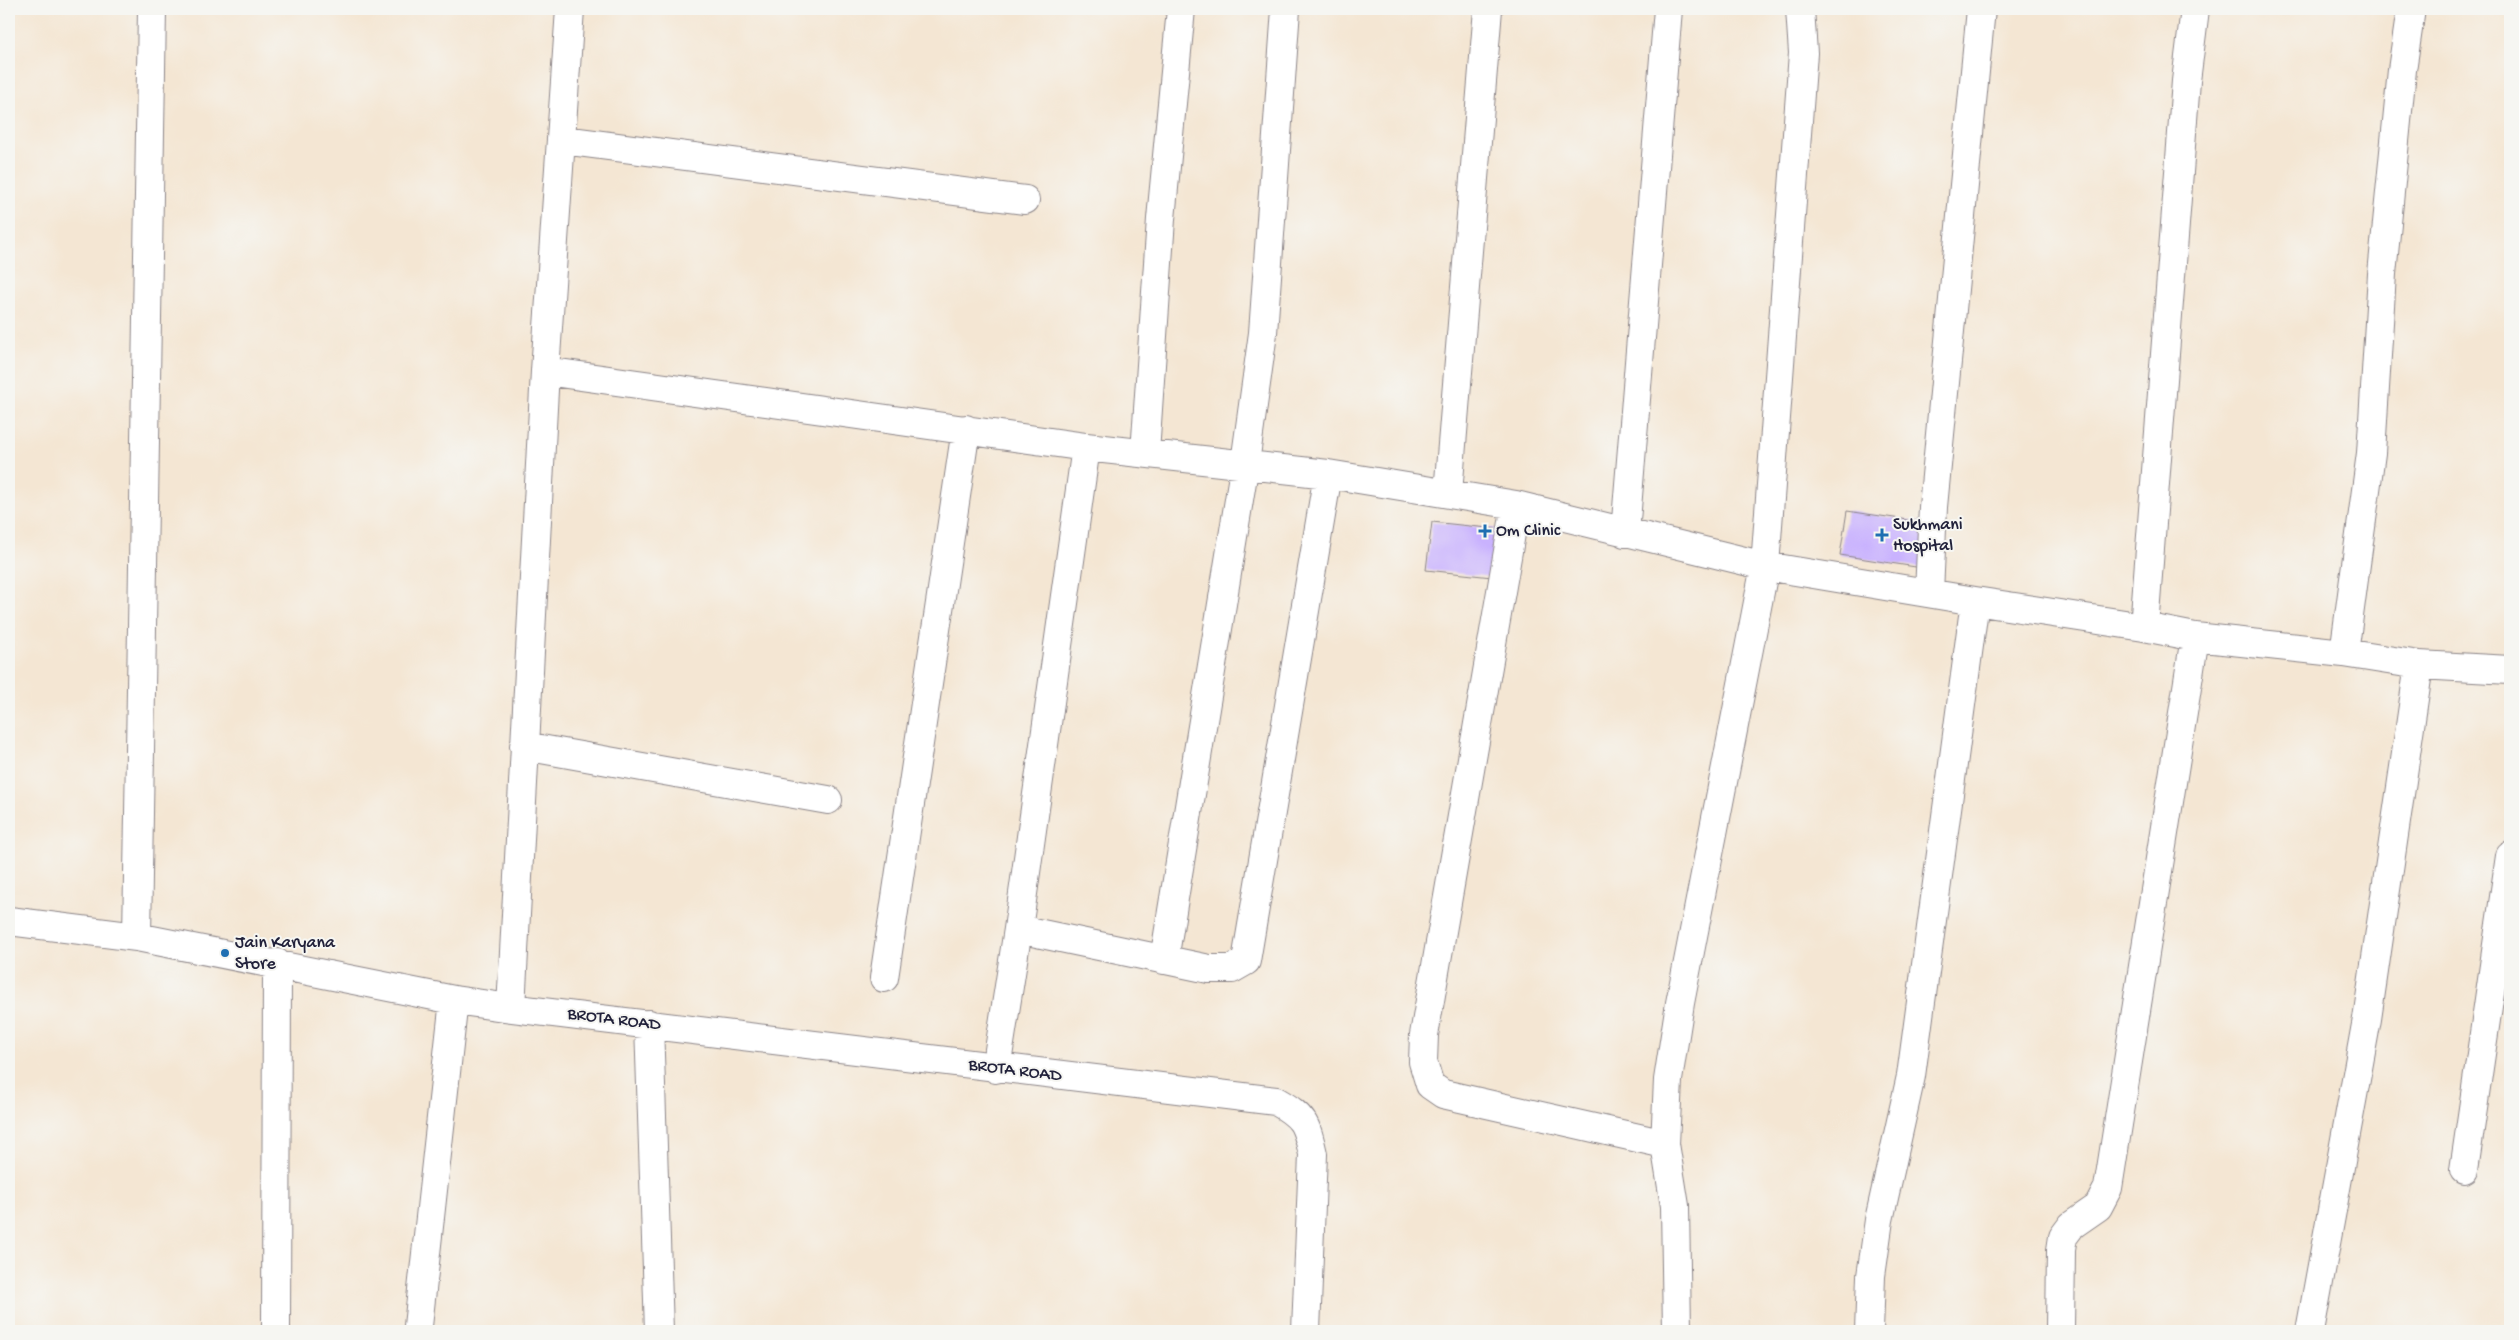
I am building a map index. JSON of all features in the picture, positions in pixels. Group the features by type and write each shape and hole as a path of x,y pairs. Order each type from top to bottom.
{"street":[{"path":"137,937 152,9"},
{"path":"511,1008 545,371 570,9"},
{"path":"1145,453 1161,219 1181,9"},
{"path":"1164,960 1246,463 1263,333 1286,9"},
{"path":"1448,493 1488,9"},
{"path":"1625,533 1668,9"},
{"path":"1677,1331 1675,1206 1665,1144 1668,1080 1680,1003 1765,566 1804,54 1800,9"},
{"path":"1929,592 1934,507 1981,9"},
{"path":"2144,627 2186,81 2195,9"},
{"path":"2344,653 2371,453 2382,274 2402,70 2411,9"},
{"path":"562,140 1025,200"},
{"path":"545,371 1086,447 1246,463 1328,474 1516,506 1765,566 1976,601 2144,627 2194,637 2344,653 2419,665 2510,670"},
{"path":"884,978 966,429"},
{"path":"996,1068 1018,929 1086,447"},
{"path":"1018,929 1209,969 1232,969 1246,961 1328,474"},
{"path":"1516,506 1424,1035 1423,1062 1430,1085 1443,1094 1665,1144"},
{"path":"1869,1331 1871,1276 1878,1220 1911,1076 1976,601"},
{"path":"2060,1331 2061,1250 2063,1237 2072,1225 2098,1207 2108,1188 2194,637"},
{"path":"2310,1331 2366,1018 2419,665"},
{"path":"524,746 828,800"},
{"path":"2464,1170 2510,856"},
{"name":"BROTA ROAD","path":"9,922 137,937 277,963 454,1000 1276,1101 1298,1114 1308,1133 1313,1154 1306,1331"},
{"path":"276,1331 277,963"},
{"path":"418,1326 454,1000"},
{"path":"649,1024 659,1331"}],"building":[{"path":"1847,511 1928,523 1922,568 1840,555"},
{"path":"1432,522 1498,529 1492,577 1426,570"}],"place":[{"name":"Om Clinic","path":"1485,531"},
{"name":"Sukhmani Hospital","path":"1882,535"},
{"name":"Jain Karyana Store","path":"225,953"}]}
